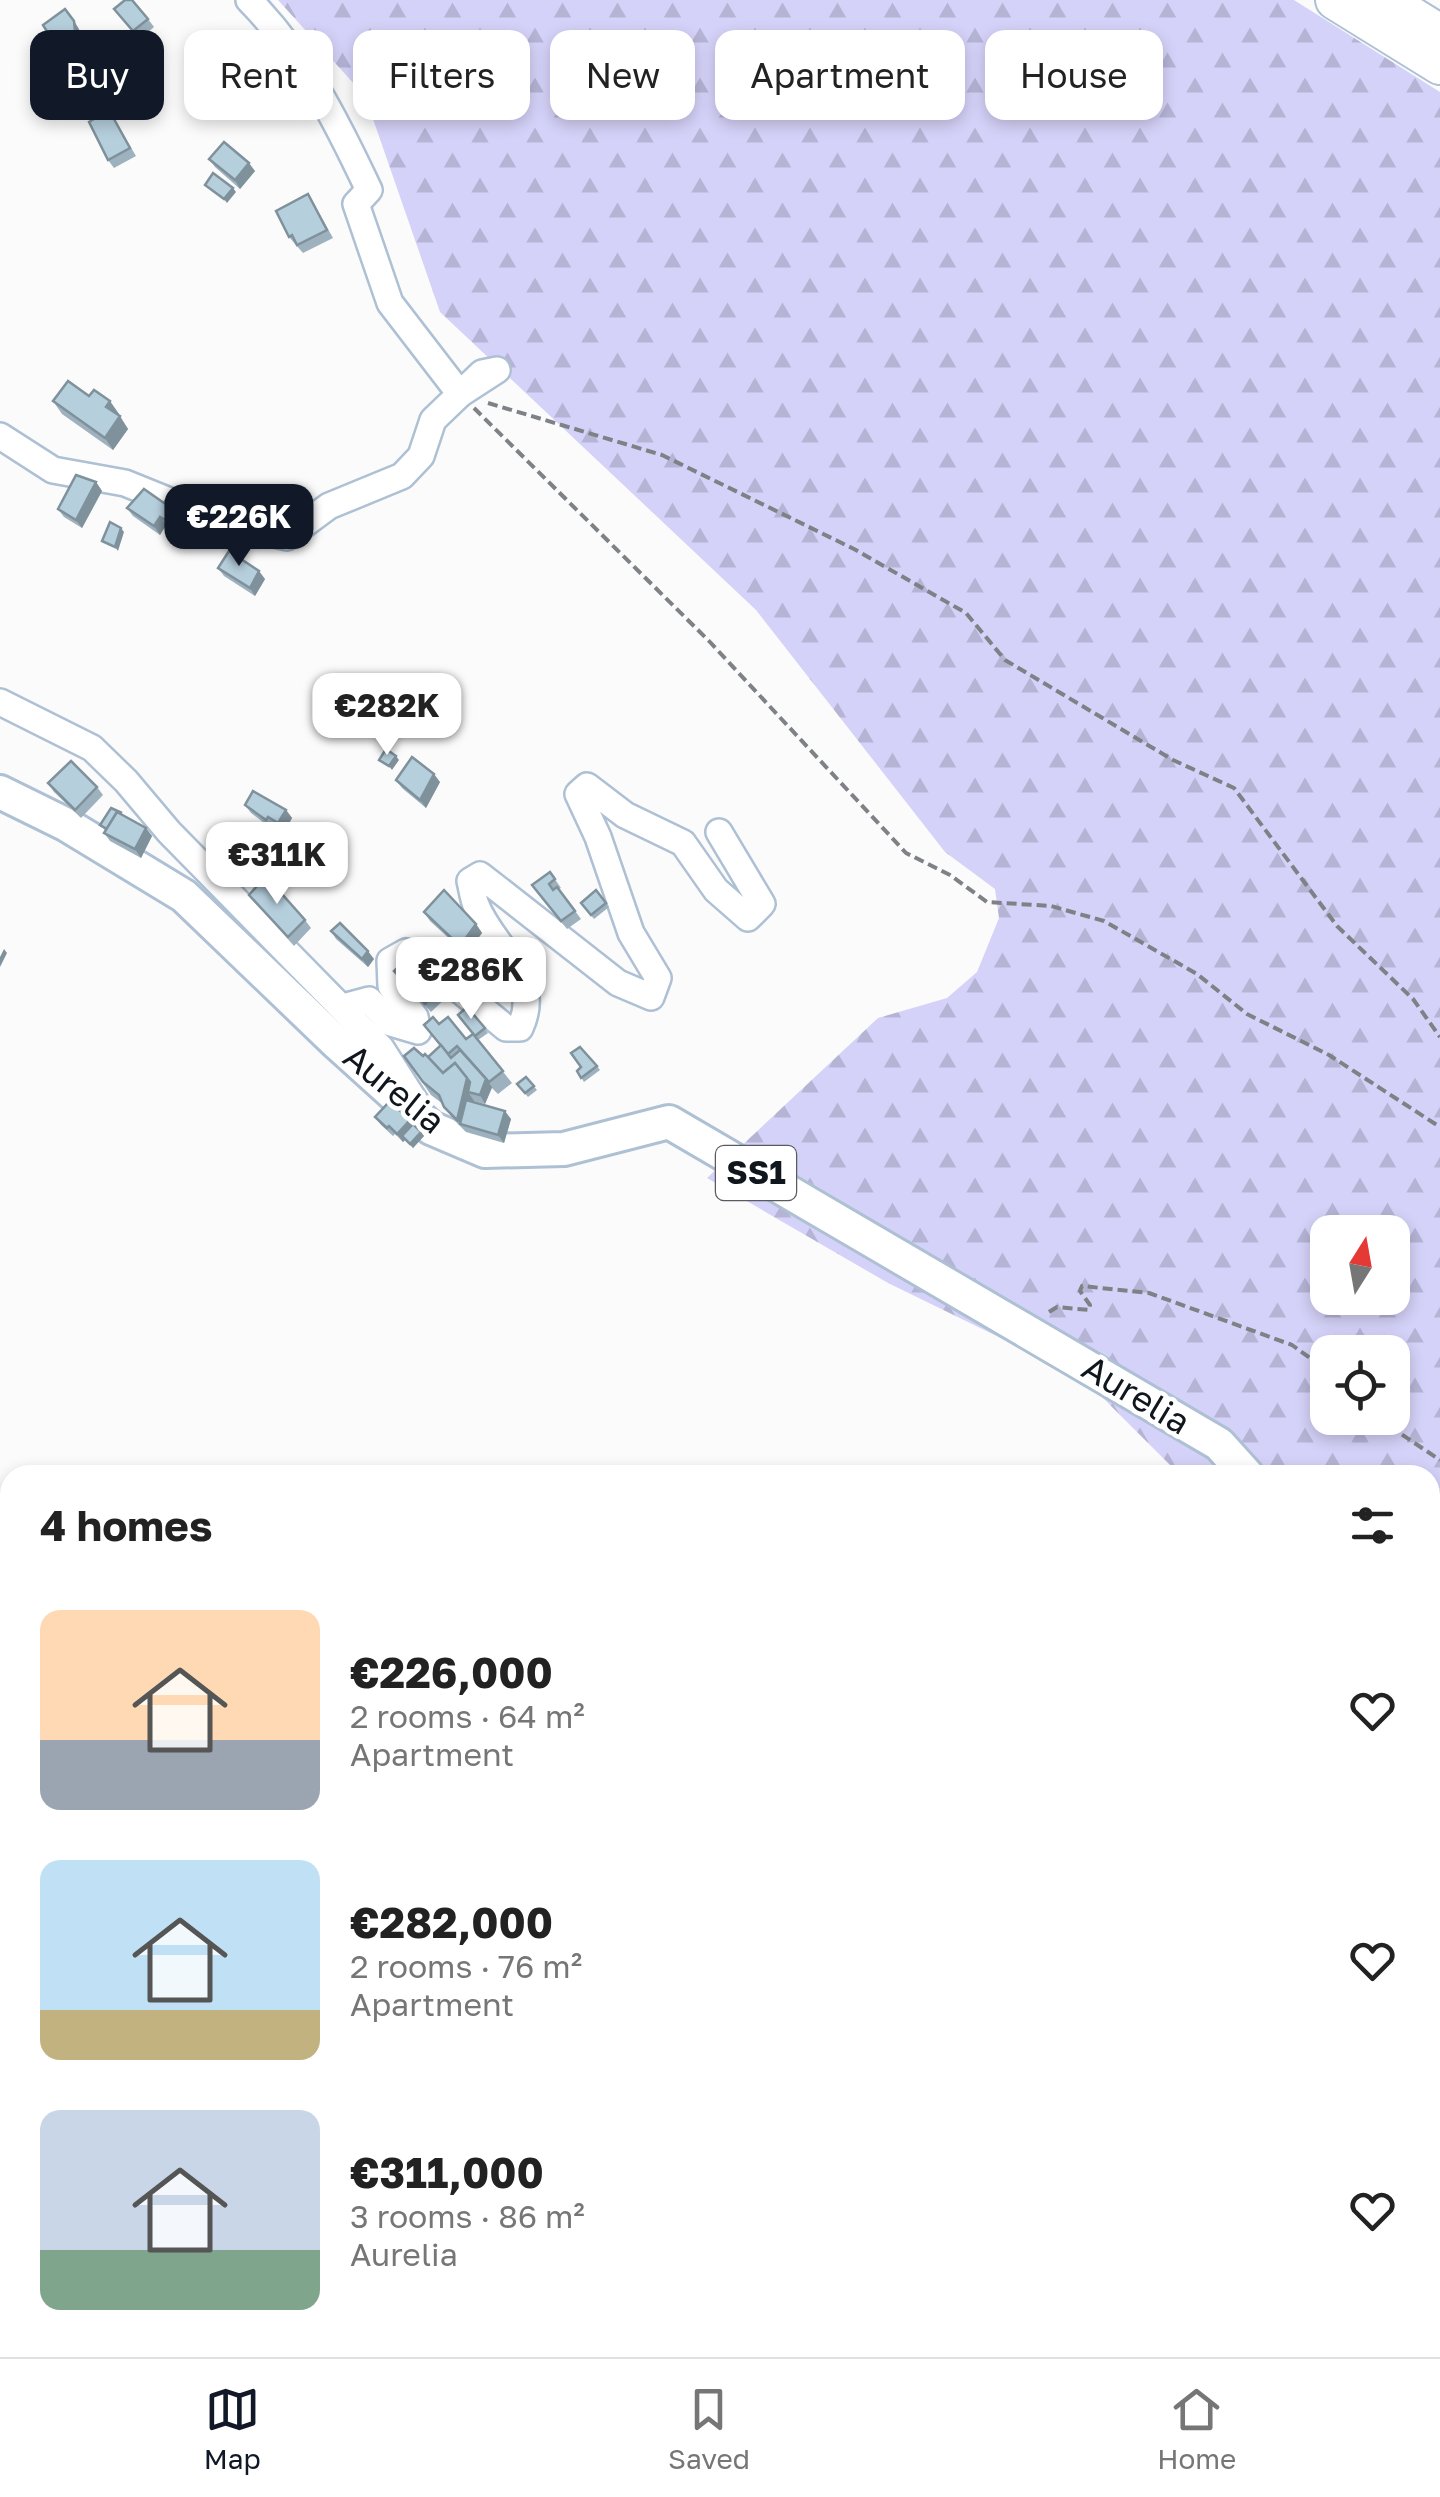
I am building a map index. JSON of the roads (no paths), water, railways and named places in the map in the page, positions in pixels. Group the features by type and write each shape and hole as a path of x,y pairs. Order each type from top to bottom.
{"highway":[{"path":"1335,0 1408,22 1440,65"}],"main road":[{"name":"Aurelia","path":"0,792 67,825 184,896 431,1128 486,1151 564,1150 669,1122 1219,1444 1238,1465"}],"street":[{"path":"0,436 53,470 125,483 219,521 287,537 330,506 402,476 421,456 433,420 460,394 390,303 356,204 369,190 328,102 273,24 249,0"},
{"path":"0,702 92,748 126,781 168,832 343,1006 380,1048 431,1128"},
{"path":"343,1006 369,1000 390,1023 418,1030 415,1017 391,986 390,962 406,952 427,963 506,1028 520,1028 529,1009 518,969 476,907 470,882 480,875 618,982 651,997 658,978 632,933 598,837 578,794 587,786 625,814 682,843 716,890 748,918 762,904 719,832"}]}
